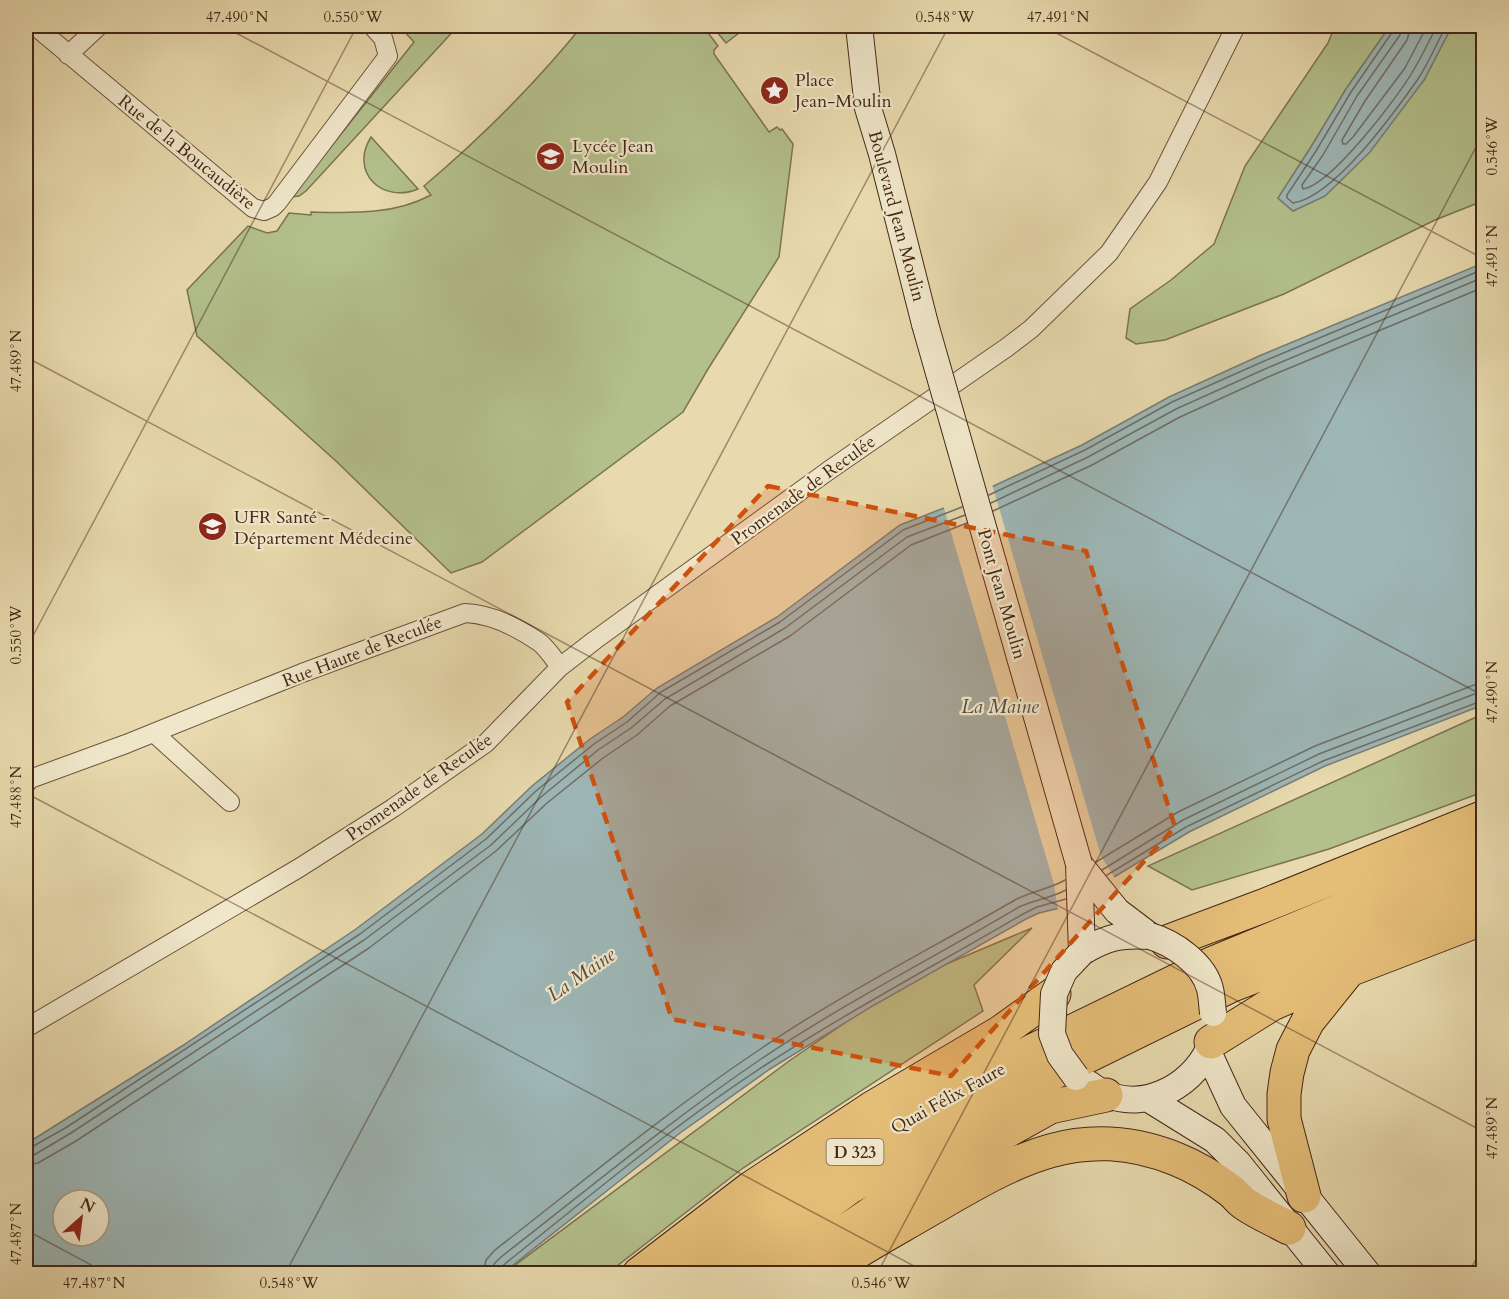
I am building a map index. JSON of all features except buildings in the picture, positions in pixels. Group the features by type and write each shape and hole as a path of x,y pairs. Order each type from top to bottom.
{"highway":[{"path":"1159,939 1244,913 1484,817"},
{"path":"1052,1067 1211,964 1484,851"},
{"path":"1052,1067 1230,986 1484,886"},
{"path":"1211,1036 1272,1004 1349,970 1484,918"},
{"path":"1304,1196 1284,1119 1287,1072 1293,1050 1308,1021 1349,970"},
{"path":"639,1274 751,1188 872,1108 1001,1032 1054,994"},
{"name":"Quai Félix Faure","path":"687,1274 828,1168 922,1111 1052,1067"},
{"name":"Quai Félix Faure","path":"732,1274 850,1187 1052,1067"},
{"path":"783,1274 882,1206 1050,1107 1106,1095"},
{"path":"823,1274 989,1175 1030,1156 1079,1144 1129,1145 1175,1159 1198,1169 1232,1192 1243,1203 1289,1227"}],"main road":[{"name":"Boulevard Jean Moulin","path":"859,26 868,108 925,324"},
{"name":"Boulevard Jean Moulin","path":"864,73 872,26"},
{"name":"Pont Jean Moulin","path":"925,324 1079,864 1081,944"},
{"name":"Pont Jean Moulin","path":"1079,864 1117,911 1159,939"},
{"path":"1211,1036 1199,1066 1181,1084 1149,1099 1106,1095 1052,1067 1060,1055 1052,1034 1054,994 1064,971 1081,944 1126,935 1159,939 1192,960 1210,986 1211,1036 1233,1106 1368,1274"},
{"path":"1149,1099 1215,1140 1238,1163 1328,1274"}],"street":[{"name":"Rue de la Boucaudière","path":"35,26 253,208 264,211 277,203 388,56 383,38 372,26"},
{"path":"68,54 99,26"},
{"name":"Promenade de Reculée","path":"26,1028 299,868 393,808 486,743 560,667 818,478 1031,329 1109,253 1158,182 1236,26"},
{"name":"Rue Haute de Reculée","path":"26,784 30,779 154,733 302,673 465,613 490,617 540,643 560,667"},
{"path":"154,733 230,802"}],"highlighted area":[{"path":"768,486 1086,551 1175,827 951,1076 672,1019 567,702"}],"green space":[{"path":"401,26 458,26 306,191 299,196 291,197 414,42"},
{"path":"582,26 703,26 718,46 714,54 769,132 777,127 782,129 793,144 779,257 683,412 482,562 451,573 337,462 197,336 187,290 248,226 267,233 277,231 289,213 311,215 311,212 342,213 388,209 417,202 431,195 424,186 507,110"},
{"path":"712,26 748,26 726,43"},
{"path":"1335,26 1390,26 1346,89 1278,198 1293,211 1424,80 1452,26 1483,26 1483,201 1435,220 1284,294 1165,340 1136,344 1126,338 1130,309 1171,280 1214,244 1245,166 1328,43"},
{"path":"371,137 418,189 405,193 392,192 373,182 364,162 365,150"},
{"path":"1483,714 1483,792 1329,849 1192,890 1148,866"},
{"path":"1032,928 974,985 983,1011 743,1168 608,1273 503,1274 789,1061 906,981"}],"water":[{"path":"1390,26 1452,26 1424,80 1370,152 1325,196 1293,211 1278,198 1346,89"},
{"name":"La Maine","path":"1483,263 1483,705 1325,766 1189,832 1064,907 1039,913 1026,919 869,1008 770,1069 680,1133 503,1273 26,1273 26,1144 182,1046 356,929 482,834 532,786 590,739 623,717 657,688 777,617 900,525 957,503 1082,445 1169,397 1259,356"}],"pier":[{"path":"992,484 1101,856 1116,880 1058,911 1054,884 943,505"}],"place":[{"name":"Place Jean-Moulin","path":"774,90"},
{"name":"Lycée Jean Moulin","path":"551,156"},
{"name":"UFR Santé - Département Médecine","path":"213,527"}]}
